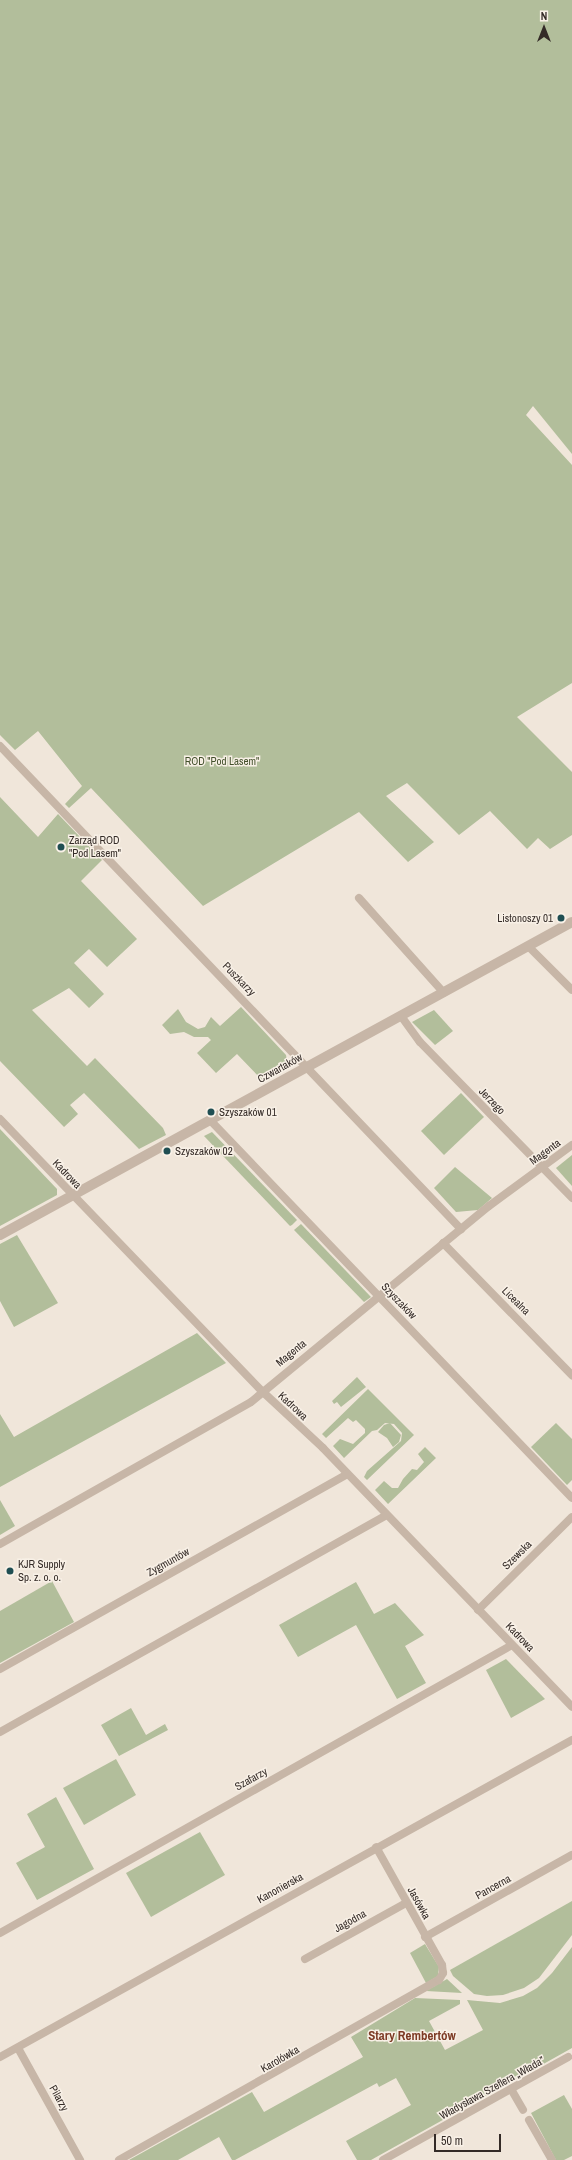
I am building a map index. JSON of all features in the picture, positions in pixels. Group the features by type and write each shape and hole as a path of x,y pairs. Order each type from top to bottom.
{"street":[{"name":"Puszkarzy","path":"0,746 461,1229"},
{"path":"359,898 444,993"},
{"name":"Czwartaków","path":"0,1235 572,922"},
{"path":"528,946 572,990"},
{"name":"Jerzego","path":"401,1016 420,1042 572,1198"},
{"name":"Kadrowa","path":"0,1119 263,1392 347,1474 572,1707"},
{"name":"Szyszaków","path":"210,1120 572,1498"},
{"name":"Magenta","path":"0,1544 244,1406 263,1392 443,1243 572,1145"},
{"name":"Licealna","path":"443,1243 572,1375"},
{"name":"Zygmuntów","path":"0,1669 347,1474"},
{"path":"0,1732 386,1516"},
{"name":"Szewska","path":"478,1610 572,1517"},
{"name":"Szafarzy","path":"0,1933 512,1645"},
{"name":"Kanonierska","path":"0,2057 376,1847 572,1740"},
{"name":"Jasówka","path":"376,1847 443,1969"},
{"name":"Pancerna","path":"425,1937 572,1855"},
{"name":"Jagodna","path":"305,1958 406,1902"},
{"name":"Karolówka","path":"119,2160 426,1989 439,1980 443,1969"},
{"name":"Pilarzy","path":"18,2048 80,2160"},
{"name":"Władysława Szeflera „Włada”","path":"383,2160 568,2057"},
{"path":"511,2089 523,2110"},
{"path":"529,2120 552,2160"}],"green space":[{"name":"ROD \"Pod Lasem\"","path":"0,0 572,0 572,454 533,406 526,415 572,465 572,683 517,717 572,772 572,835 550,849 538,838 527,849 490,811 459,835 407,783 386,796 434,842 408,862 359,812 203,906 91,788 69,808 65,804 82,786 38,731 15,750 0,735"},
{"path":"0,797 38,837 58,814 102,860 81,881 137,939 107,967 89,949 74,963 104,994 89,1008 69,988 32,1010 87,1066 95,1058 163,1128 166,1135 139,1149 84,1093 70,1105 78,1114 64,1127 0,1061"},
{"path":"241,1007 286,1055 288,1067 263,1081 237,1054 216,1073 197,1053 211,1040 208,1037 194,1037 184,1032 170,1034 162,1025 178,1009 186,1022 198,1029 205,1027 211,1017 220,1026"},
{"path":"434,1010 453,1031 435,1045 412,1022"},
{"path":"461,1093 484,1117 444,1155 421,1131"},
{"path":"0,1129 57,1189 57,1195 0,1226"},
{"path":"212,1132 297,1220 292,1225 290,1226 204,1136"},
{"path":"572,1155 572,1186 556,1168"},
{"path":"455,1167 492,1198 478,1210 456,1212 434,1188"},
{"path":"301,1224 371,1297 364,1302 294,1230"},
{"path":"17,1235 58,1303 14,1327 0,1301 0,1244"},
{"path":"197,1333 226,1363 0,1487 0,1414 14,1437"},
{"path":"357,1377 366,1387 341,1407 337,1402 334,1404 332,1401"},
{"path":"368,1389 414,1435 367,1480 364,1477 367,1471 401,1441 402,1433 394,1424 385,1423 377,1430 372,1431 344,1458 333,1446 340,1439 353,1444 365,1433 365,1429 356,1420 353,1422 348,1418 326,1438 322,1434"},
{"path":"390,1423 401,1435 399,1442 393,1447 387,1438 378,1432 384,1425"},
{"path":"556,1423 572,1439 572,1480 567,1485 531,1447"},
{"path":"425,1447 436,1458 388,1504 375,1490 384,1481 392,1488 398,1488 403,1479 412,1469 417,1470 424,1462 418,1454"},
{"path":"0,1500 15,1526 0,1535"},
{"path":"52,1581 74,1622 0,1663 0,1611"},
{"path":"356,1582 374,1614 395,1603 424,1635 405,1646 426,1683 397,1699 356,1625 298,1657 279,1625"},
{"path":"506,1659 545,1699 511,1718 486,1670"},
{"path":"131,1708 146,1735 165,1724 168,1730 119,1756 101,1725"},
{"path":"116,1759 136,1795 84,1825 63,1788"},
{"path":"56,1797 94,1869 37,1900 16,1863 45,1847 27,1814"},
{"path":"200,1832 225,1875 151,1917 126,1873"},
{"path":"572,1901 572,1935 539,1978 524,1988 503,1995 487,1996 474,1994 453,1976 450,1970"},
{"path":"425,1944 439,1967 438,1976 426,1983 410,1953"},
{"path":"572,1947 572,2048 371,2160 357,2160 346,2141 411,2105 396,2078 379,2087 377,2083 235,2160 232,2160 219,2137 178,2160 129,2160 252,2092 264,2112 363,2057 351,2037 415,1998 460,2000 460,2004 429,2021 445,2050 483,2030 467,2000 500,2003 523,1996 537,1988 552,1973"},
{"path":"447,1979 462,1993 426,1991"},
{"path":"564,2095 572,2109 572,2156 564,2160 556,2160 531,2113"}],"place":[{"name":"Zarząd ROD \"Pod Lasem\"","path":"61,847"},
{"name":"Listonoszy 01","path":"561,918"},
{"name":"Szyszaków 01","path":"211,1112"},
{"name":"Szyszaków 02","path":"167,1151"},
{"name":"KJR Supply Sp. z. o. o.","path":"10,1571"}],"district":[{"name":"Stary Rembertów","path":"412,2036"}]}
